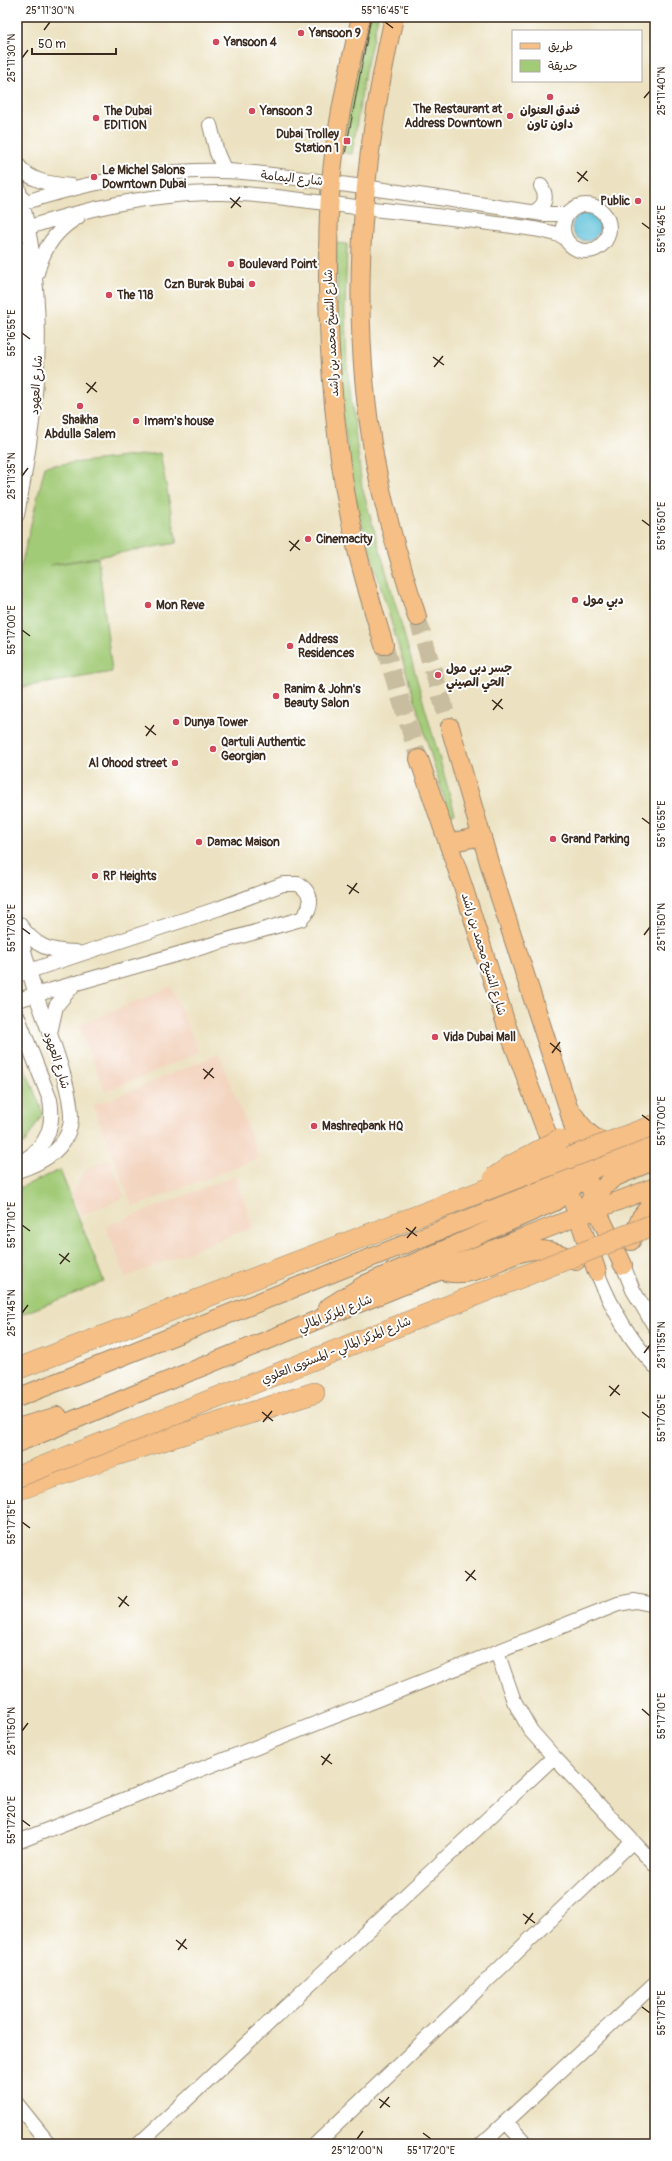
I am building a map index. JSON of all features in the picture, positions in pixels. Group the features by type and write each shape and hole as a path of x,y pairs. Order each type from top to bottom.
{"highway":[{"path":"17,1369 481,1193 655,1124"},
{"path":"481,1193 503,1172 559,1140"},
{"name":"شارع المركز المالي - المستوى العلوي","path":"17,1477 655,1224"},
{"path":"17,1490 123,1453 314,1393"}],"main road":[{"name":"شارع الشيخ محمد بن راشد","path":"361,17 340,111 331,182 328,239 330,348 338,442 354,536 365,582 384,645"},
{"path":"394,17 381,76 366,187 359,315 369,425 391,532 417,617"},
{"path":"450,727 518,956 567,1104 595,1202 623,1265"},
{"name":"شارع الشيخ محمد بن راشد","path":"419,759 448,843 506,1024 567,1186 597,1272"},
{"path":"448,843 482,836"},
{"path":"567,1104 587,1132 603,1142 620,1144 655,1141"},
{"path":"497,1207 531,1178 537,1169 540,1158 541,1119"},
{"path":"308,1324 333,1305 366,1284 551,1195 586,1173 655,1145"},
{"path":"595,1202 613,1178 655,1160"},
{"path":"613,1178 611,1188 625,1198"},
{"name":"شارع المركز المالي","path":"17,1443 578,1216 595,1202 625,1198 655,1187"},
{"path":"17,1398 497,1207 551,1195"},
{"path":"623,1265 636,1228 655,1199"},
{"path":"439,1271 455,1273 471,1272 536,1250 550,1251 575,1260 597,1272"},
{"path":"17,1428 148,1389"}],"street":[{"path":"207,126 217,153 218,171"},
{"path":"17,164 26,174 40,182 81,188"},
{"name":"شارع اليمامة","path":"20,204 81,188 153,174 218,171 331,182 551,215 568,214"},
{"name":"شارع العهود","path":"17,183 23,229 36,278 39,340 35,404 27,464 17,516"},
{"path":"534,212 539,210 544,201 545,196 541,186"},
{"name":"شارع اليمامة","path":"23,229 148,198 199,193 243,194 330,202 364,208 527,228 565,237"},
{"path":"581,205 591,205 599,209 607,219 609,231 602,244 590,251 576,248 569,244 565,237 564,225 568,214 581,205"},
{"path":"36,278 41,260 50,242 73,220 87,212"},
{"path":"17,246 23,295 25,354 23,402 17,452"},
{"path":"17,986 23,973 220,908 283,884 298,884 304,887 310,900 310,908 301,919 17,1000"},
{"path":"17,922 31,939 41,946 58,952 88,952"},
{"name":"شارع العهود","path":"17,925 23,973 36,995 70,1101 70,1126 64,1142 53,1154 39,1163 17,1171"},
{"path":"50,1035 52,1015 56,1006 76,983"},
{"name":"شارع العهود","path":"17,1015 20,1032 49,1096 52,1112 51,1124 42,1146 34,1155 17,1164"},
{"path":"623,1265 633,1290 655,1327"},
{"path":"597,1272 620,1321 638,1348 655,1366"},
{"path":"17,1842 618,1604 635,1602 655,1605"},
{"path":"497,1652 507,1685 517,1706 532,1731 554,1757 655,1865"},
{"path":"139,2144 554,1757"},
{"path":"316,2144 633,1841"},
{"path":"482,2144 655,1983"},
{"path":"17,2104 49,2144"},
{"path":"506,2122 526,2144"}],"shaded area":[{"path":"171,986 199,1052 106,1092 78,1026"},
{"path":"219,1054 259,1158 133,1207 93,1106"},
{"path":"109,1159 125,1197 81,1216 72,1194 86,1169"},
{"path":"235,1176 253,1227 126,1277 106,1226"}],"green space":[{"path":"367,17 378,17 365,72 352,154 339,152"},
{"path":"336,243 347,244 345,311 347,365 362,487 455,813 449,815 357,508 340,402"},
{"path":"160,453 177,543 50,565 98,558 112,672 17,688 17,594 20,570 45,466"},
{"path":"17,1049 43,1113 25,1143 17,1146"},
{"path":"60,1170 104,1282 17,1316 17,1189"}],"water":[{"path":"586,213 596,217 600,227 596,237 586,241 576,237 572,227 576,217"}],"tunnel":[{"path":"417,617 450,727"},
{"path":"384,645 419,759"}],"tram line":[{"path":"345,154 371,17"}],"place":[{"name":"Yansoon 9","path":"301,33"},
{"name":"Yansoon 4","path":"216,42"},
{"name":"فندق العنوان داون تاون","path":"550,97"},
{"name":"Yansoon 3","path":"252,111"},
{"name":"The Restaurant at Address Downtown","path":"510,116"},
{"name":"The Dubai EDITION","path":"96,118"},
{"name":"Dubai Trolley Station 1","path":"347,141"},
{"name":"Le Michel Salons Downtown Dubai","path":"94,177"},
{"name":"Public","path":"638,201"},
{"name":"Boulevard Point","path":"231,264"},
{"name":"Czn Burak Bubai","path":"252,284"},
{"name":"The 118","path":"109,295"},
{"name":"Shaikha Abdulla Salem","path":"80,406"},
{"name":"Imam's house","path":"136,421"},
{"name":"Cinemacity","path":"308,539"},
{"name":"دبي مول","path":"575,600"},
{"name":"Mon Reve","path":"148,605"},
{"name":"Address Residences","path":"290,646"},
{"name":"جسر دبي مول الحي الصيني","path":"438,675"},
{"name":"Ranim & John's Beauty Salon","path":"276,696"},
{"name":"Dunya Tower","path":"176,722"},
{"name":"Qartuli Authentic Georgian","path":"213,749"},
{"name":"Al Ohood street","path":"175,763"},
{"name":"Grand Parking","path":"553,839"},
{"name":"Damac Maison","path":"199,842"},
{"name":"RP Heights","path":"95,876"},
{"name":"Vida Dubai Mall","path":"435,1037"},
{"name":"Mashreqbank HQ","path":"314,1126"}]}
